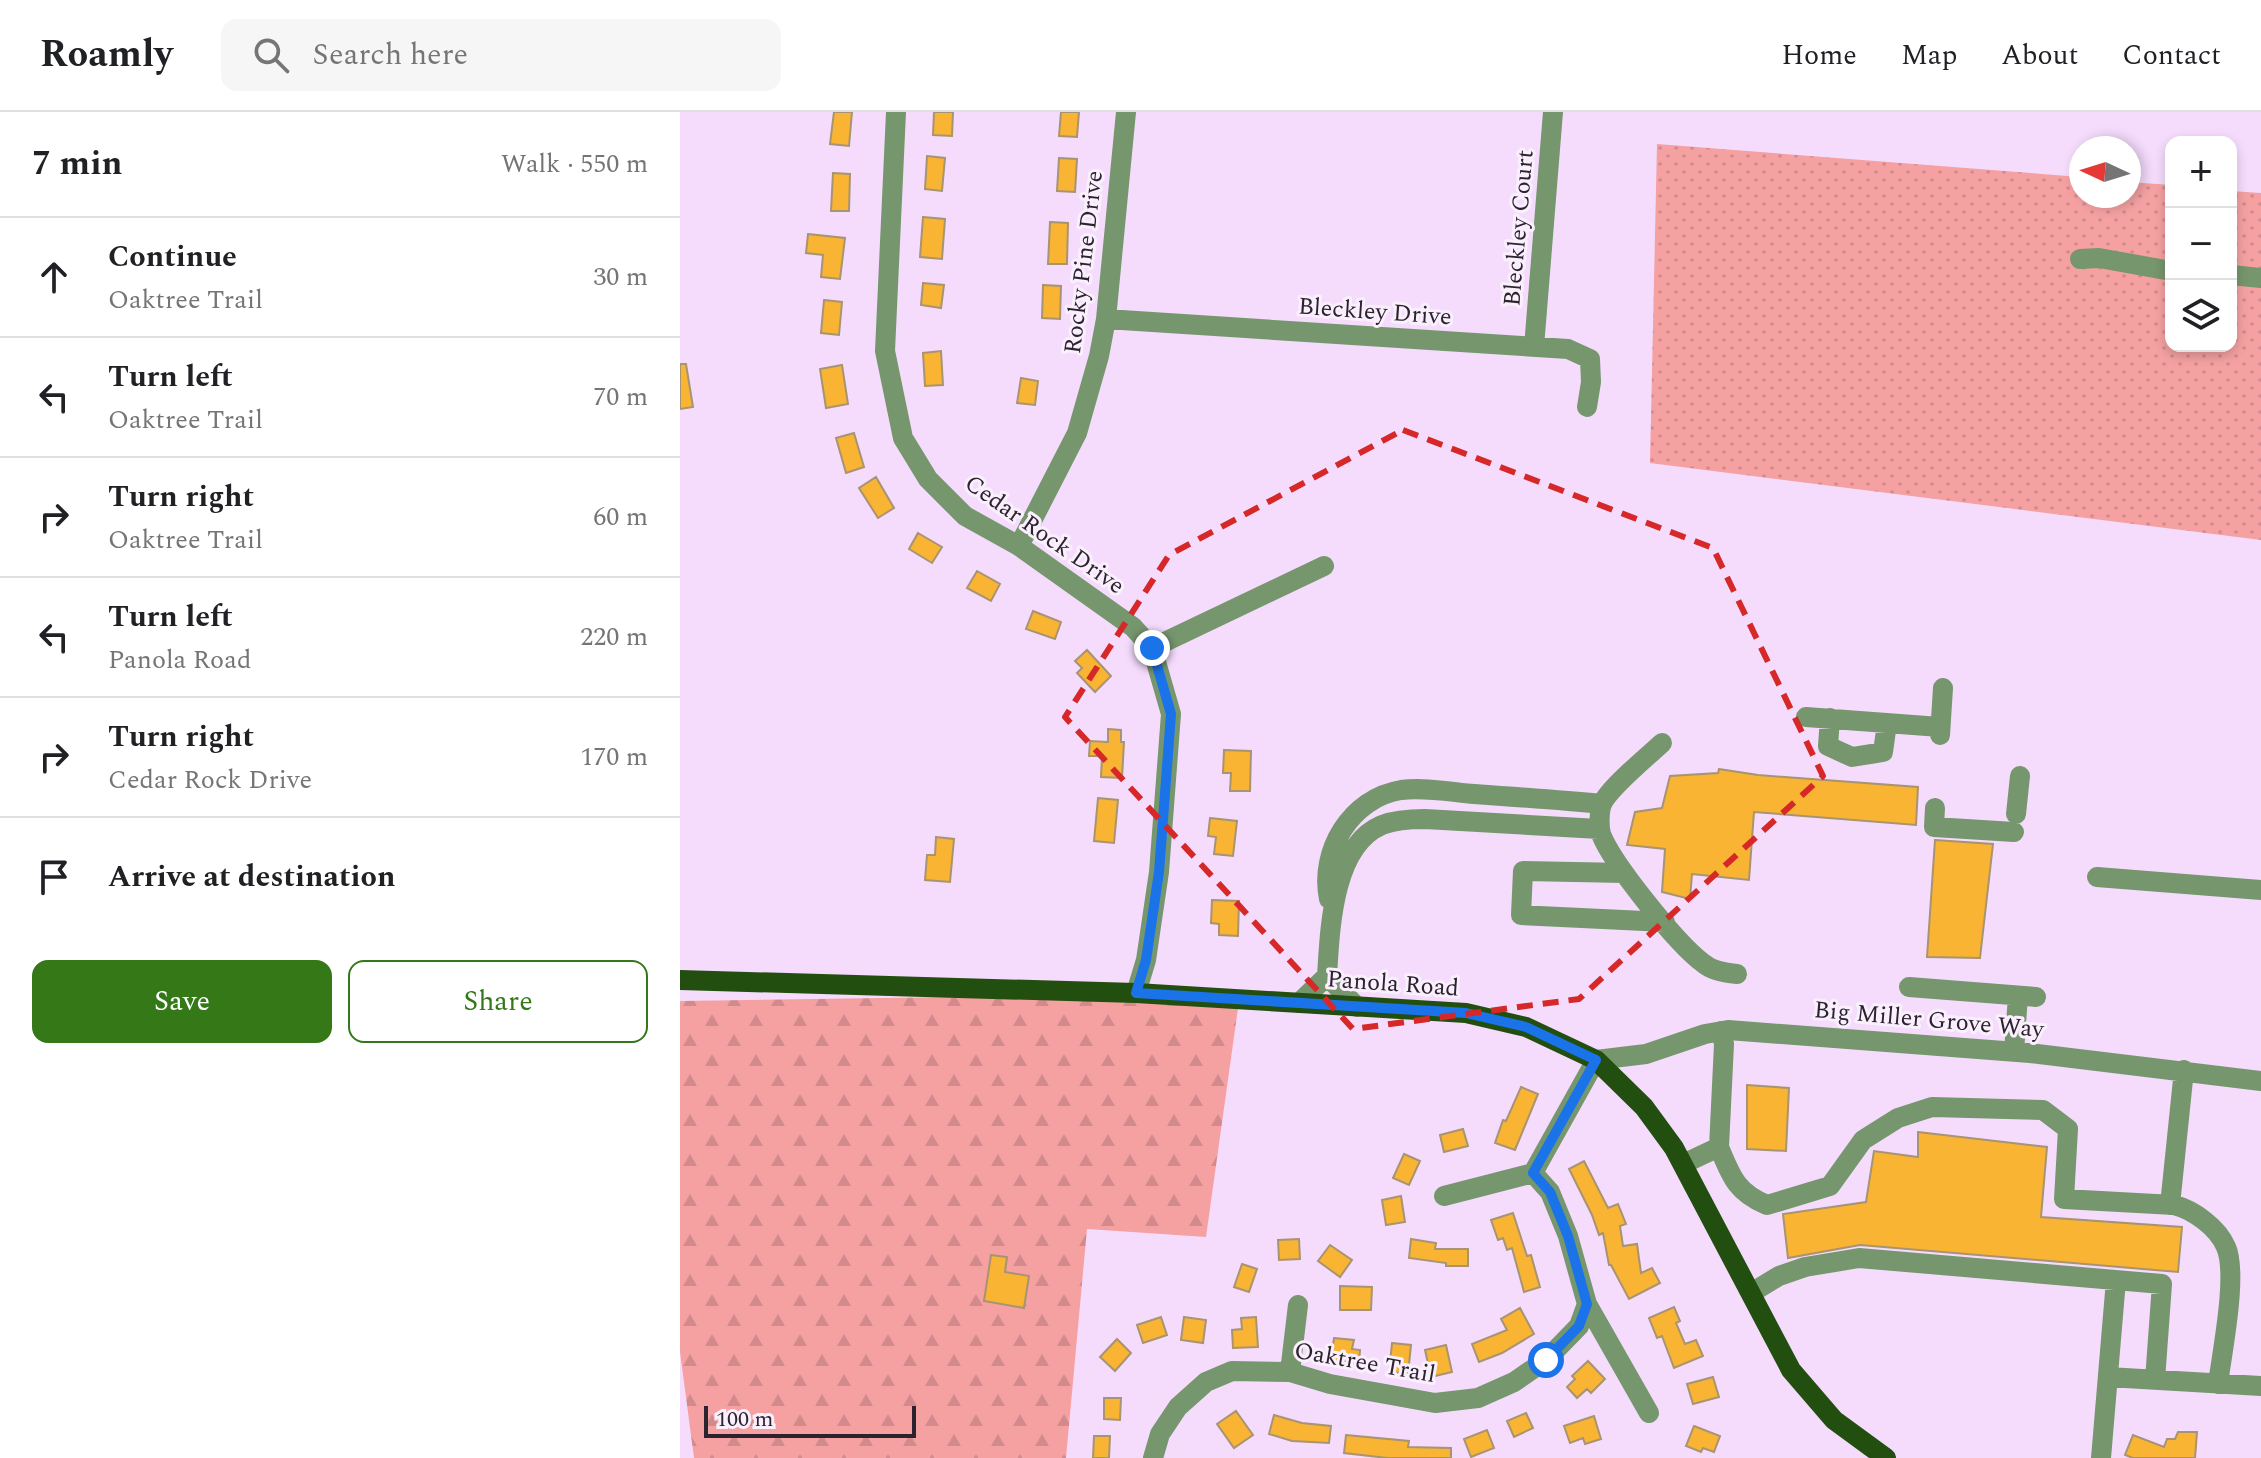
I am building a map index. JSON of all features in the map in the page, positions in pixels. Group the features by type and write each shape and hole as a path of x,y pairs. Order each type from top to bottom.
{"main road":[{"name":"Panola Road","path":"680,980 1136,993 1466,1013 1526,1027 1596,1060 1644,1107 1683,1164 1791,1370 1834,1420 1886,1458"}],"street":[{"name":"Cedar Rock Drive","path":"896,112 885,351 903,438 928,479 965,516 1019,546 1133,627 1152,648 1171,714 1159,872 1146,960 1136,993"},
{"name":"Rocky Pine Drive","path":"1019,546 1077,433 1099,356 1106,319 1126,112"},
{"name":"Bleckley Court","path":"1534,347 1553,112"},
{"path":"2080,259 2099,258 2165,270"},
{"path":"2237,276 2261,278"},
{"name":"Bleckley Drive","path":"1106,319 1568,349 1590,359 1591,382 1587,407"},
{"path":"1152,648 1324,566"},
{"path":"1806,717 1887,723 1940,731 1943,688"},
{"path":"1830,718 1828,746 1852,757 1883,752 1887,723"},
{"path":"1662,743 1618,784 1602,804 1599,829 1624,873 1704,965 1724,973 1737,974"},
{"path":"1935,808 1934,827 2015,823 2020,776"},
{"path":"1332,911 1327,887 1331,851 1346,821 1369,801 1401,790 1427,790 1602,804"},
{"path":"1425,819 1427,790"},
{"path":"1299,1003 1327,976 1332,911 1347,860 1360,841 1380,826 1399,820 1425,819 1599,829"},
{"path":"1624,873 1523,871 1521,915 1665,922"},
{"path":"2097,877 2261,890"},
{"path":"1327,976 1357,1007"},
{"path":"1909,987 2027,996 2014,1052"},
{"path":"1721,1031 1724,1044 1719,1147 1732,1178 1747,1197 1767,1205 1830,1186 1863,1140 1898,1118 1932,1107 2043,1110 2068,1129 2064,1199 2170,1205 2188,1209 2207,1224 2226,1247 2231,1272 2218,1384"},
{"name":"Big Miller Grove Way","path":"1596,1060 1646,1054 1721,1031 1855,1038 2014,1052 2261,1081"},
{"path":"1626,1089 1629,1074 1646,1054"},
{"path":"1444,1196 1533,1173 1596,1060"},
{"path":"2170,1205 2184,1070"},
{"path":"1683,1164 1719,1147"},
{"path":"1533,1173 1550,1192 1568,1236 1587,1304 1649,1413"},
{"path":"1751,1293 1779,1276 1805,1267 1859,1258 2162,1284 2155,1380"},
{"path":"2101,1458 2116,1280"},
{"name":"Oaktree Trail","path":"1153,1458 1160,1434 1178,1407 1206,1382 1232,1371 1290,1372 1330,1384 1435,1403 1478,1398 1514,1382 1546,1360 1579,1326 1587,1304"},
{"path":"1290,1372 1298,1305"},
{"path":"2108,1377 2261,1386"}],"highlighted area":[{"path":"1403,430 1713,548 1823,776 1579,999 1353,1029 1065,717 1169,555"}],"green space":[{"path":"1657,144 2069,176 2069,208 2141,208 2141,183 2165,185 2165,352 2237,352 2237,191 2261,193 2261,540 1650,463"},
{"path":"1143,994 1238,1008 1206,1237 1087,1229 1066,1458 694,1458 680,1352 680,1001"}],"building":[{"path":"834,112 852,112 849,146 830,144"},
{"path":"934,112 953,112 952,136 933,135"},
{"path":"1061,112 1079,112 1077,137 1059,136"},
{"path":"927,156 945,158 942,191 925,189"},
{"path":"1059,158 1077,159 1075,192 1057,191"},
{"path":"833,173 850,174 849,211 831,211"},
{"path":"923,217 945,219 942,259 920,257"},
{"path":"1050,222 1068,223 1067,264 1048,264"},
{"path":"808,234 845,238 840,279 821,277 823,255 806,253"},
{"path":"923,283 944,285 941,308 921,305"},
{"path":"1043,285 1061,286 1060,319 1042,318"},
{"path":"824,300 842,302 839,335 821,333"},
{"path":"941,351 943,385 925,386 923,353"},
{"path":"680,364 686,364 693,407 680,409"},
{"path":"842,365 848,404 826,408 820,369"},
{"path":"1021,378 1038,381 1035,405 1017,403"},
{"path":"854,433 864,467 846,473 836,438"},
{"path":"876,477 894,508 878,518 859,488"},
{"path":"918,533 942,547 932,563 909,549"},
{"path":"977,571 1000,584 991,601 967,588"},
{"path":"1033,611 1061,622 1055,639 1026,629"},
{"path":"1087,650 1111,676 1095,692 1077,673 1082,668 1075,661"},
{"path":"1108,729 1121,730 1121,742 1124,742 1122,778 1101,777 1102,756 1089,756 1090,741 1108,742"},
{"path":"1224,750 1251,751 1250,791 1230,791 1231,773 1223,773"},
{"path":"1719,769 1758,775 1918,787 1916,825 1754,812 1749,880 1692,874 1690,899 1662,892 1665,849 1627,845 1635,812 1662,808 1670,776 1718,773"},
{"path":"1098,798 1118,800 1114,843 1094,841"},
{"path":"1210,818 1237,821 1233,856 1214,854 1216,837 1208,836"},
{"path":"936,837 954,839 950,882 925,880 927,855 935,855"},
{"path":"1935,840 1993,844 1980,958 1927,957"},
{"path":"1212,900 1239,901 1238,936 1219,935 1219,924 1211,923"},
{"path":"1747,1085 1789,1088 1786,1151 1747,1149"},
{"path":"1521,1087 1538,1094 1515,1150 1495,1143 1503,1120 1506,1121"},
{"path":"1463,1129 1468,1146 1444,1152 1440,1135"},
{"path":"1918,1132 2047,1147 2041,1217 2182,1227 2178,1272 1860,1245 1788,1258 1783,1214 1866,1202 1874,1151 1918,1157"},
{"path":"1404,1154 1420,1161 1409,1185 1393,1178"},
{"path":"1584,1161 1608,1208 1618,1204 1626,1224 1620,1226 1623,1246 1637,1244 1641,1273 1652,1268 1660,1283 1629,1299 1609,1265 1603,1233 1599,1235 1569,1169"},
{"path":"1401,1196 1405,1222 1386,1225 1382,1200"},
{"path":"1513,1213 1527,1256 1531,1255 1540,1287 1524,1292 1512,1248 1507,1250 1503,1238 1498,1240 1491,1220"},
{"path":"1299,1239 1300,1259 1279,1260 1278,1240"},
{"path":"1411,1239 1436,1243 1435,1249 1468,1249 1468,1266 1446,1266 1446,1263 1409,1258"},
{"path":"1330,1245 1352,1260 1340,1277 1318,1261"},
{"path":"991,1255 1007,1257 1005,1272 1029,1276 1024,1308 984,1301"},
{"path":"1242,1264 1257,1269 1249,1292 1234,1287"},
{"path":"1340,1286 1372,1287 1371,1310 1340,1310"},
{"path":"1674,1307 1680,1321 1676,1323 1685,1344 1696,1340 1703,1356 1674,1368 1662,1336 1657,1338 1649,1318"},
{"path":"1520,1308 1534,1334 1502,1353 1479,1362 1472,1344 1507,1330 1501,1319"},
{"path":"1161,1317 1167,1335 1143,1343 1137,1325"},
{"path":"1184,1317 1206,1320 1203,1343 1181,1340"},
{"path":"1256,1317 1258,1347 1233,1348 1232,1330 1242,1329 1241,1318"},
{"path":"1334,1338 1354,1340 1352,1349 1360,1350 1359,1364 1331,1360"},
{"path":"1117,1339 1131,1353 1115,1371 1100,1357"},
{"path":"1392,1343 1411,1345 1408,1374 1389,1372"},
{"path":"1446,1345 1452,1372 1431,1377 1425,1350"},
{"path":"1588,1361 1605,1379 1591,1393 1587,1389 1577,1398 1567,1387 1575,1379 1572,1376"},
{"path":"1713,1377 1719,1397 1693,1404 1687,1384"},
{"path":"1104,1398 1121,1398 1120,1420 1104,1419"},
{"path":"1236,1411 1253,1435 1234,1448 1217,1424"},
{"path":"1526,1413 1533,1428 1514,1437 1507,1421"},
{"path":"1274,1415 1302,1423 1331,1426 1329,1443 1292,1441 1269,1434"},
{"path":"1594,1416 1601,1439 1585,1444 1583,1438 1570,1443 1564,1426"},
{"path":"1694,1426 1720,1436 1714,1452 1703,1448 1701,1452 1686,1446"},
{"path":"1487,1430 1494,1448 1471,1457 1464,1439"},
{"path":"2178,1432 2197,1432 2195,1458 2133,1458 2125,1455 2133,1435 2164,1447 2167,1439 2175,1439"},
{"path":"1346,1435 1409,1441 1408,1447 1451,1448 1451,1458 1387,1458 1344,1453"},
{"path":"1094,1436 1110,1436 1109,1458 1093,1458"}],"route":[{"path":"1152,648 1171,714 1159,872 1146,960 1136,993 1466,1013 1526,1027 1596,1060 1533,1173 1550,1192 1576,1260 1587,1304 1579,1326 1546,1360"}]}
